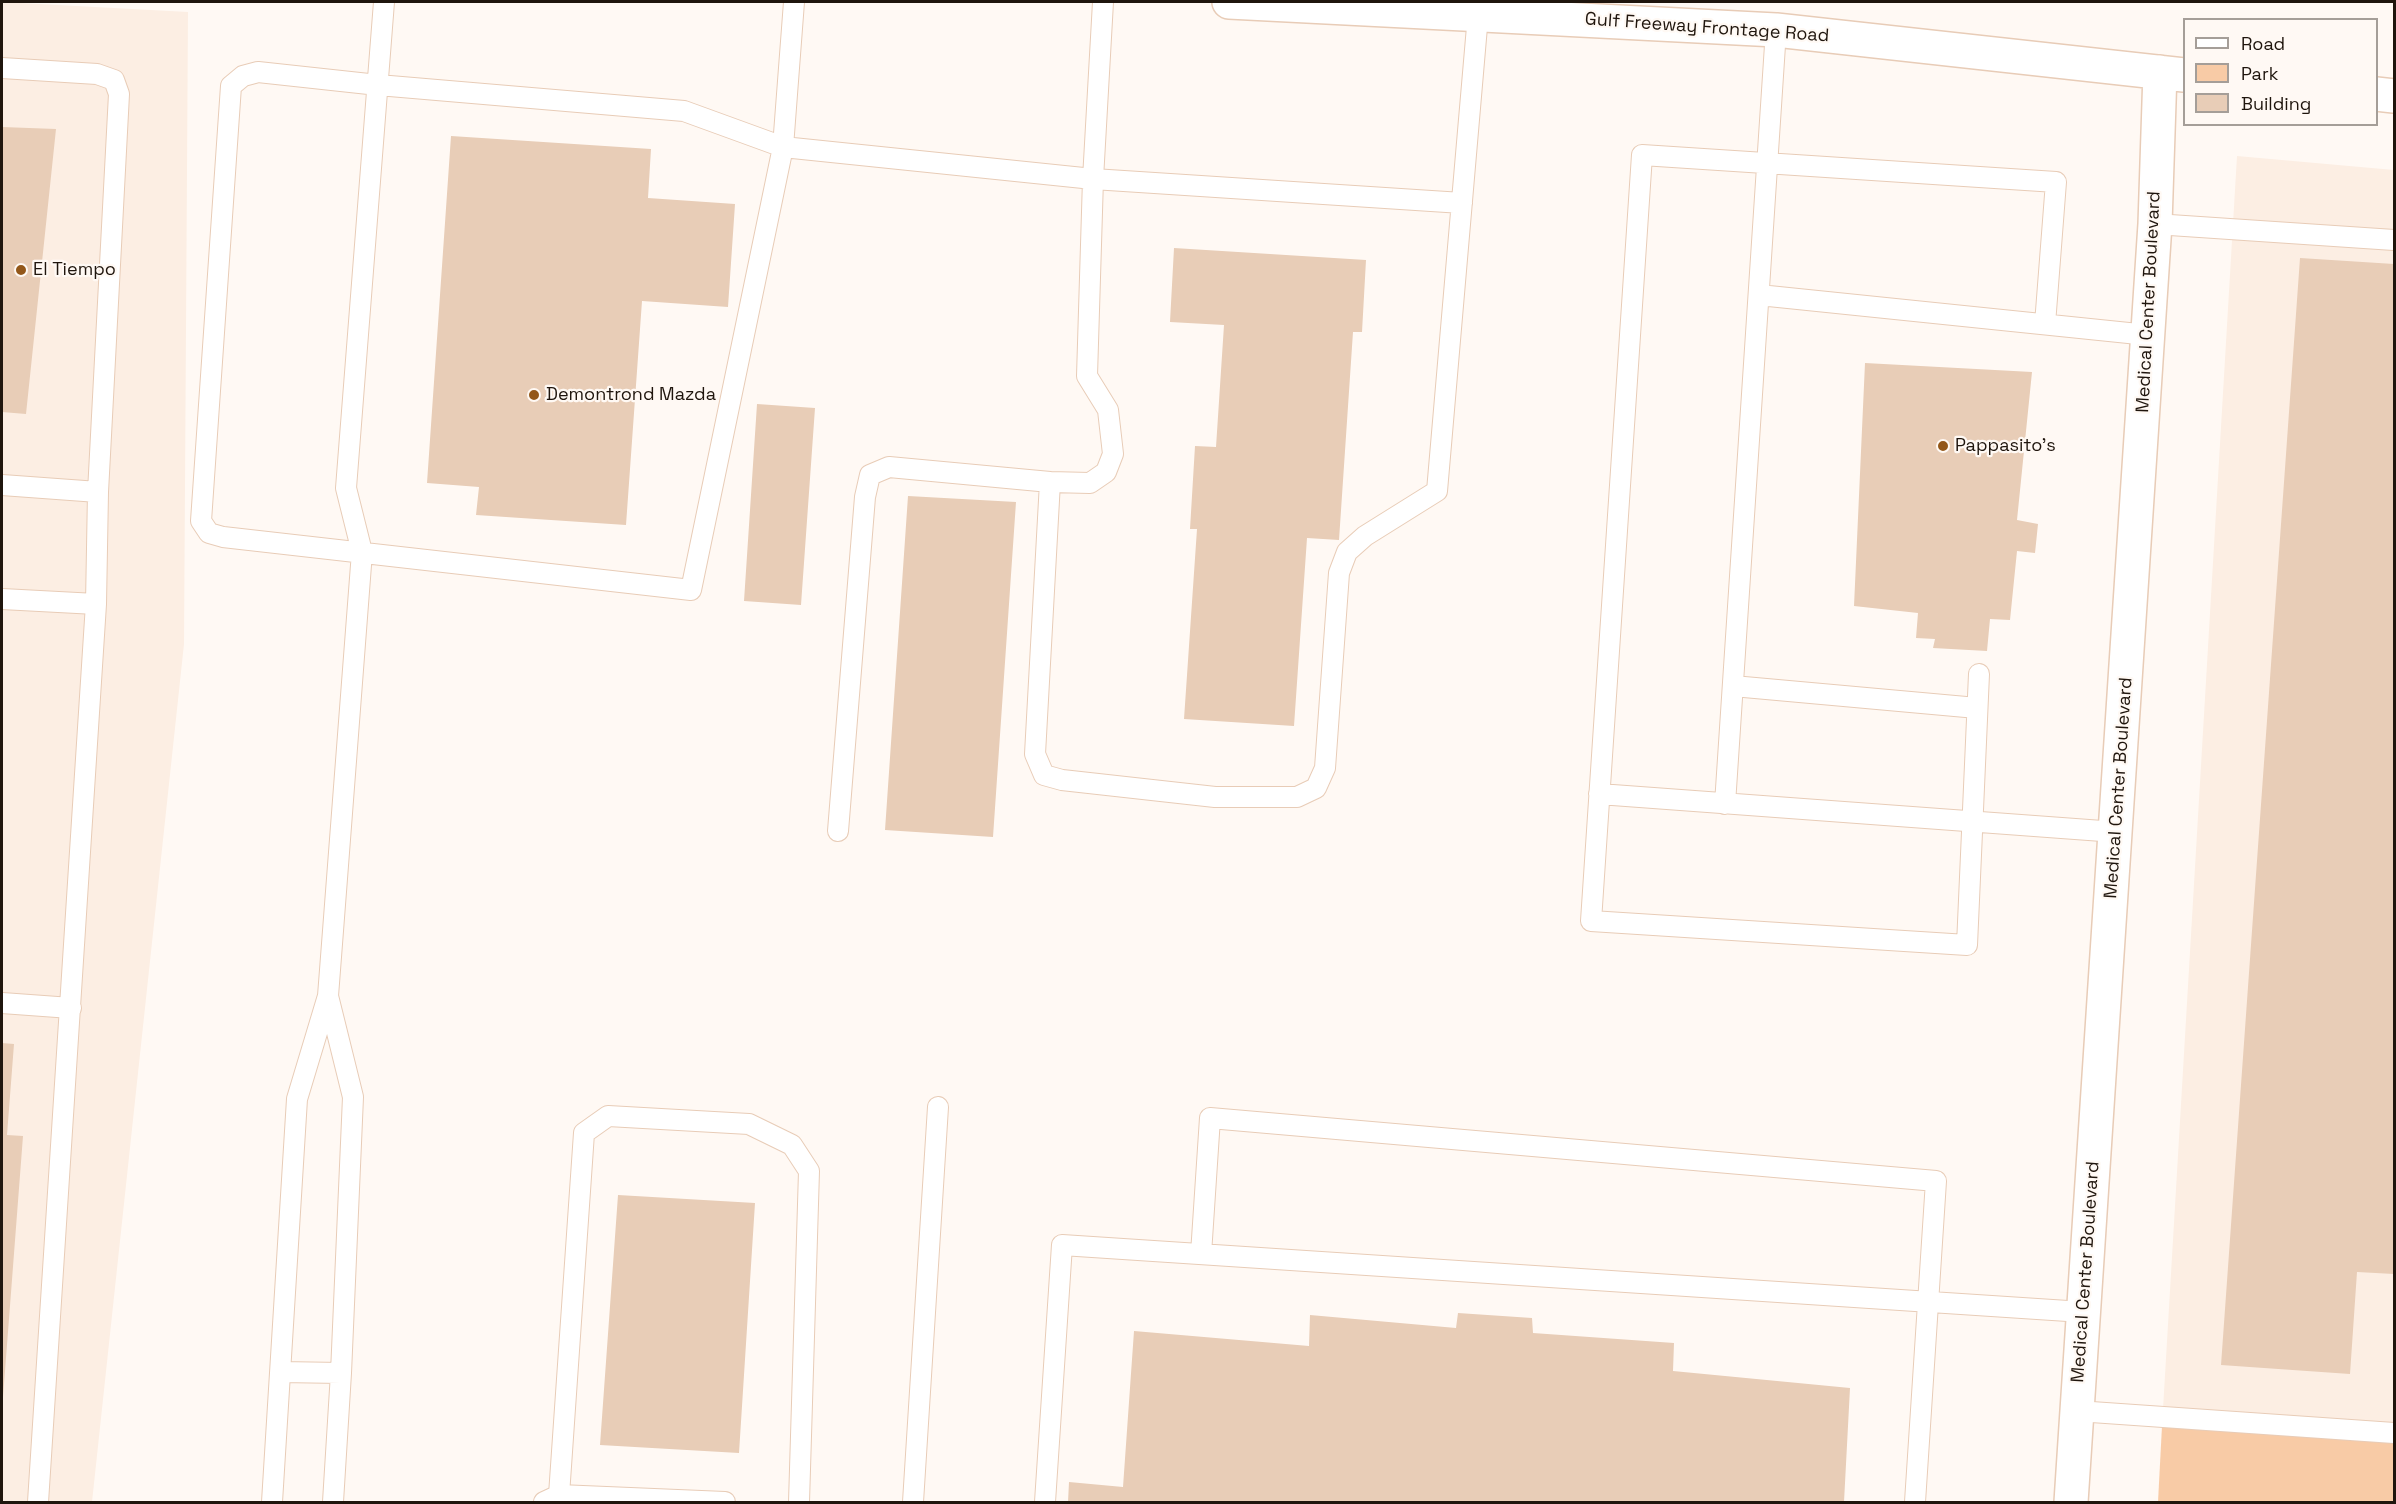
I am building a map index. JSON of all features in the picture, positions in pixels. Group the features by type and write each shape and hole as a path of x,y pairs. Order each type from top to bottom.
{"street":[{"name":"Gulf Freeway Frontage Road","path":"1229,2 1776,30 2172,73"},
{"name":"Medical Center Boulevard","path":"2071,1503 2155,224 2172,73"},
{"path":"2378,94 2394,96"}],"lane":[{"path":"272,1503 297,1099 328,996 362,552 346,488 384,2"},
{"path":"794,2 783,147 691,590 223,537 208,533 201,521 231,86 243,76 258,72 378,85 684,111 783,147 1092,179 1462,203"},
{"path":"838,831 865,497 870,475 889,466 1050,482 1090,483 1106,472 1113,454 1108,410 1088,376 1092,179 1103,2"},
{"path":"1050,482 1035,754 1044,775 1062,780 1215,797 1297,796 1316,788 1325,768 1339,573 1347,552 1365,536 1437,491 1478,15"},
{"path":"1725,804 1776,30"},
{"path":"2,68 97,74 114,80 119,94 98,492 96,604 38,1503"},
{"path":"1979,674 1967,945 1591,921 1642,155 2056,182 2045,324"},
{"path":"2155,224 2394,240"},
{"path":"1759,295 2148,335"},
{"path":"2,485 98,492"},
{"path":"2,599 96,604"},
{"path":"1733,686 1977,708"},
{"path":"1599,794 2116,832"},
{"path":"328,996 353,1097 333,1503"},
{"path":"2,1003 71,1008"},
{"path":"913,1503 938,1107"},
{"path":"725,1503 551,1499 584,1133 608,1116 749,1124 792,1145 808,1172 799,1503"},
{"path":"1201,1254 1210,1118 1936,1181 1915,1503"},
{"path":"1045,1503 1062,1245 2083,1312"},
{"path":"281,1372 341,1373"},
{"path":"2077,1411 2394,1432"}],"shaded area":[{"path":"2,2 188,12 184,644 92,1502 2,1502"},
{"path":"2237,156 2394,170 2394,1443 2162,1426"}],"green space":[{"path":"2162,1426 2394,1443 2394,1502 2158,1502"}],"building":[{"name":"El Tiempo","path":"2,127 56,129 26,414 2,412"},
{"name":"Demontrond Mazda","path":"451,136 651,149 648,198 735,204 728,307 642,301 626,525 476,515 479,487 427,483"},
{"path":"1174,248 1366,260 1362,332 1353,332 1339,540 1307,538 1294,726 1184,719 1197,529 1190,529 1195,446 1216,447 1224,325 1170,322"},
{"path":"2300,258 2394,264 2394,1274 2357,1272 2350,1374 2221,1365"},
{"name":"Pappasito's","path":"1865,363 2032,372 2017,520 2038,524 2035,553 2017,551 2010,620 1990,619 1987,651 1933,648 1935,639 1916,638 1918,613 1854,606"},
{"path":"757,404 815,408 801,605 744,601"},
{"path":"908,496 1016,502 993,837 885,830"},
{"path":"2,1043 14,1044 7,1135 23,1136 3,1397 2,1397"},
{"path":"618,1195 755,1203 739,1453 600,1445"},
{"path":"1458,1313 1532,1318 1533,1333 1674,1343 1673,1371 1850,1388 1844,1502 1068,1502 1069,1482 1123,1487 1134,1331 1309,1346 1310,1315 1456,1328"}],"place":[{"name":"El Tiempo","path":"21,270"},
{"name":"Demontrond Mazda","path":"534,395"},
{"name":"Pappasito's","path":"1943,446"}]}
